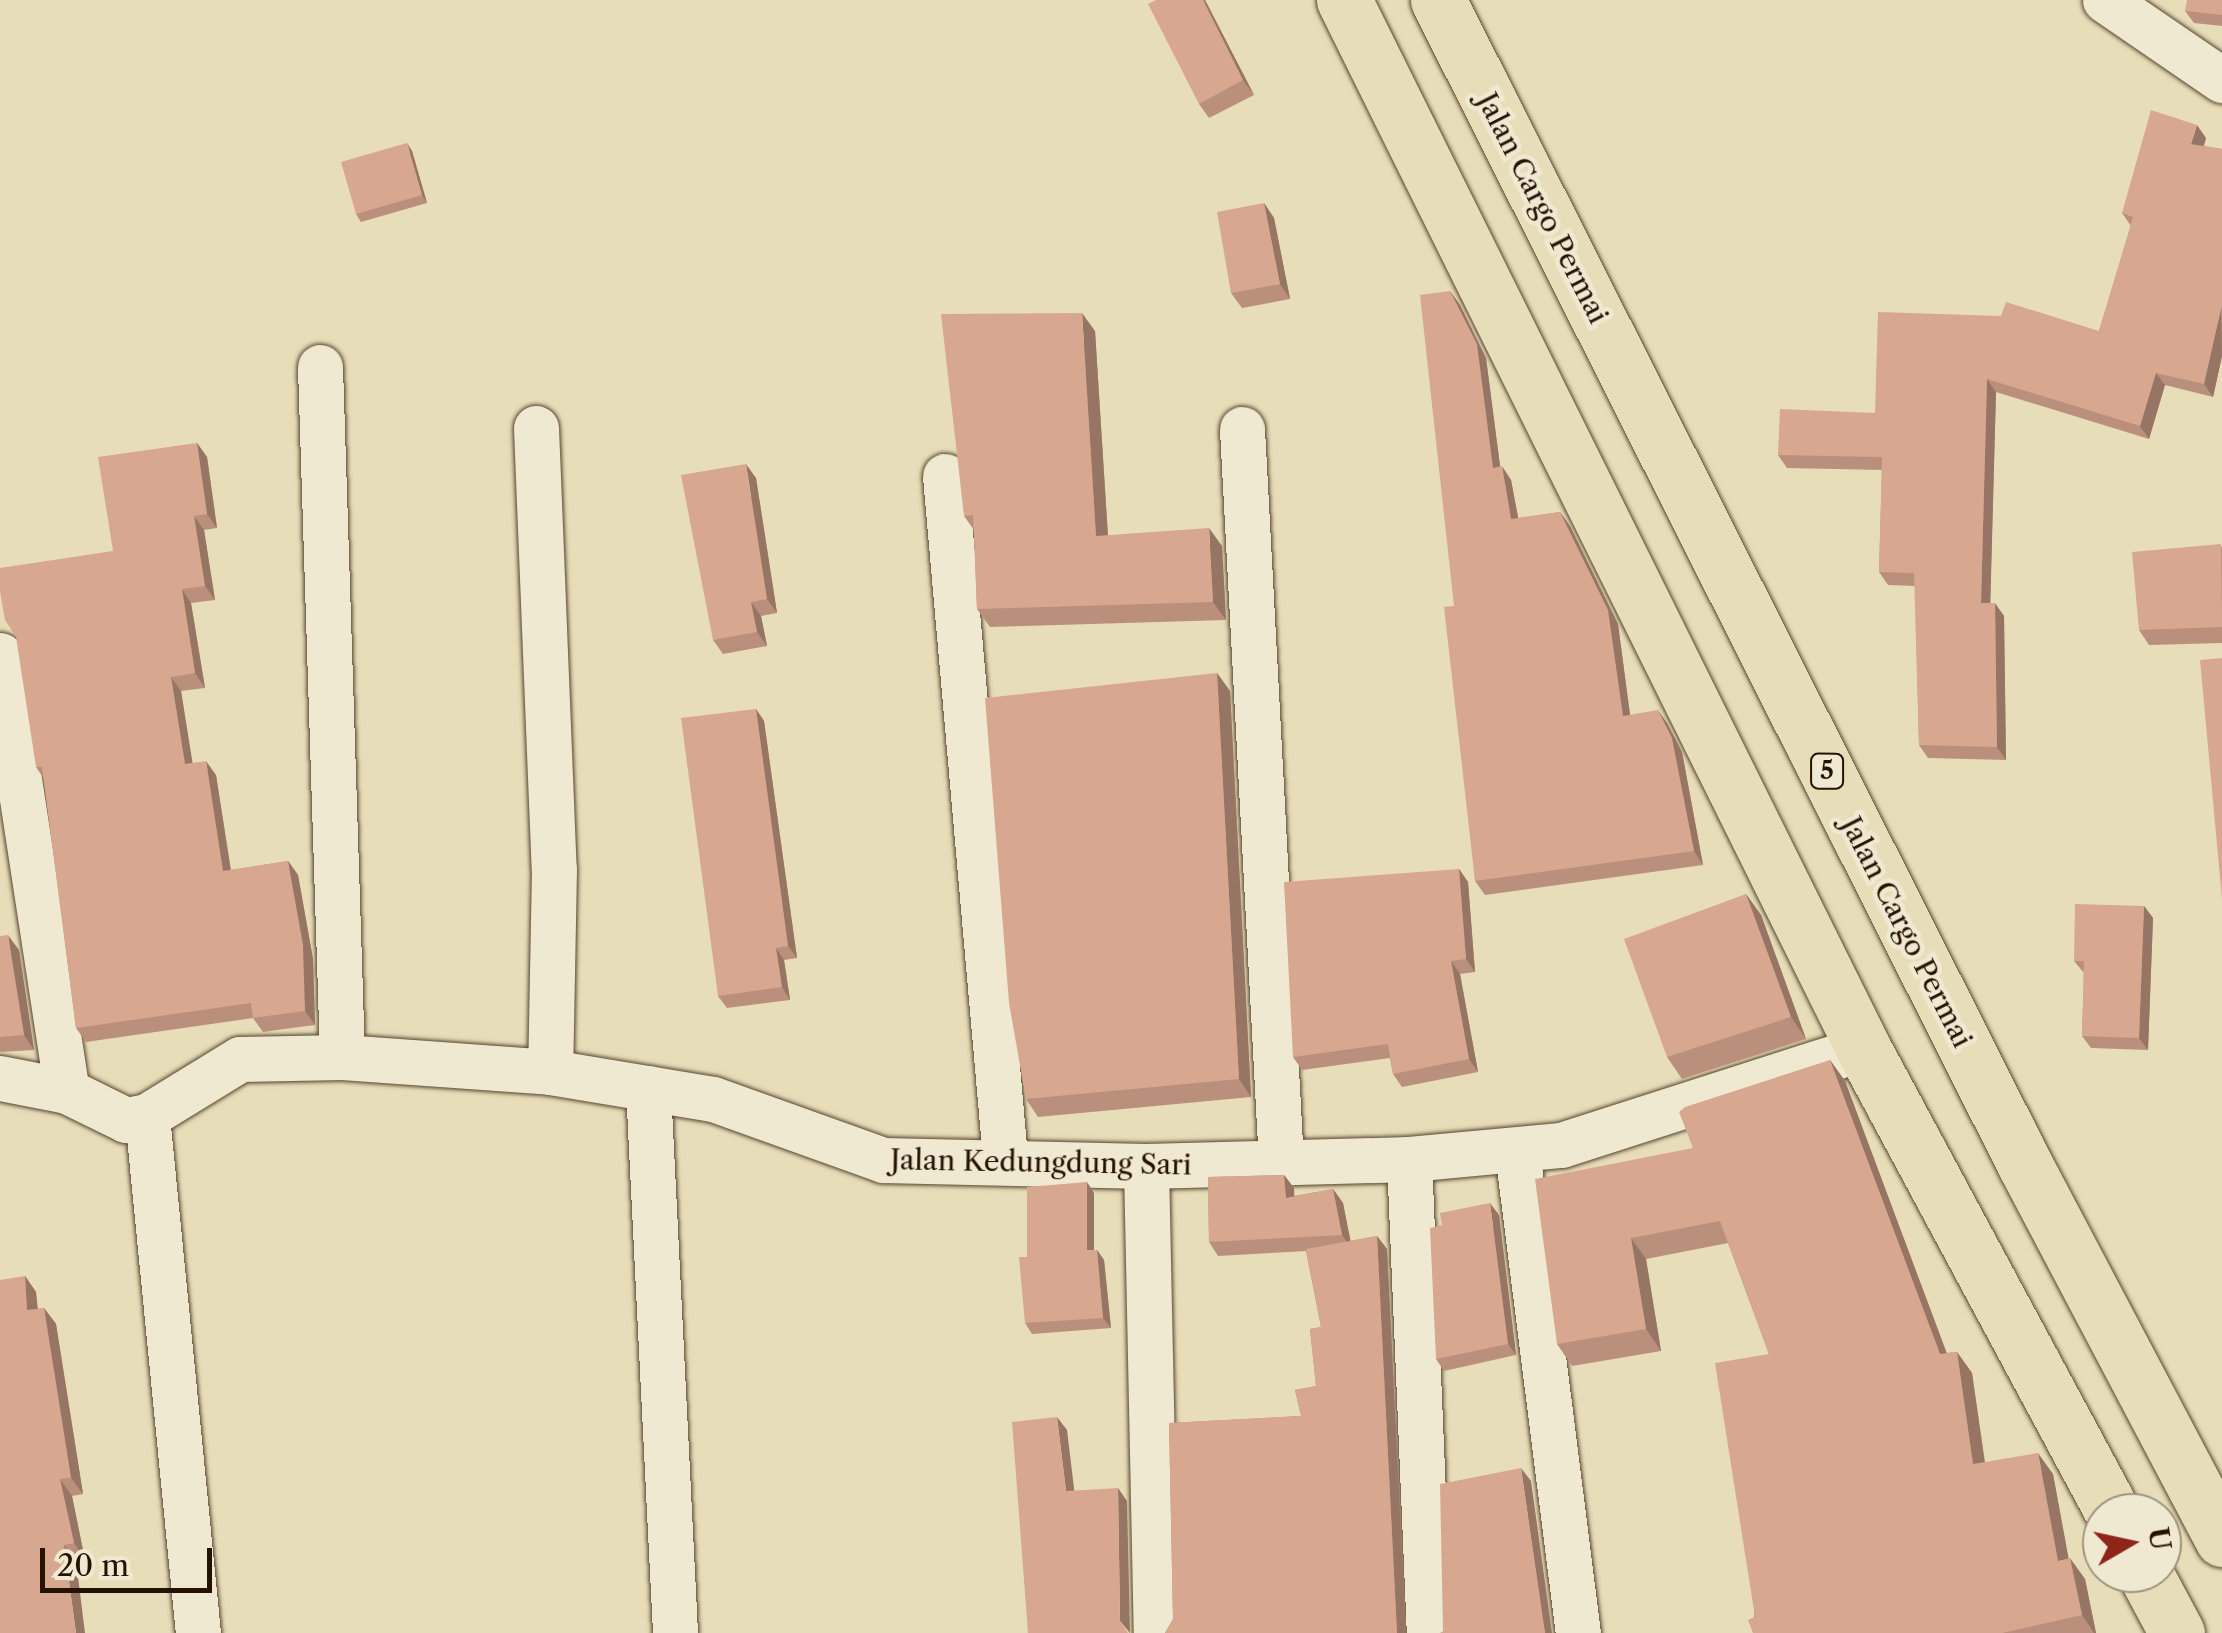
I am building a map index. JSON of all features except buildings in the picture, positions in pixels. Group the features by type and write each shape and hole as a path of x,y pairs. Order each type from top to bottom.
{"highway":[{"path":"1344,0 1864,1048 2102,1493"},
{"name":"Jalan Cargo Permai","path":"1438,0 2025,1165 2222,1538"},
{"path":"2156,1593 2177,1633"}],"street":[{"path":"2105,0 2222,80"},
{"path":"320,368 342,1056"},
{"path":"536,428 554,869 550,1072"},
{"path":"1242,430 1281,1163"},
{"path":"945,476 1005,1158"},
{"path":"0,655 66,1092"},
{"name":"Jalan Kedungdung Sari","path":"147,1116 240,1059 342,1056 550,1072 648,1088 747,1108 853,1154 883,1160 1005,1158 1146,1166 1409,1160 1517,1151 1624,1129 1864,1048"},
{"path":"0,1078 66,1092 126,1120 147,1116 198,1633"},
{"path":"648,1088 675,1633"},
{"path":"1517,1151 1578,1633"},
{"path":"1409,1160 1429,1633"},
{"path":"1146,1166 1156,1633"}]}
